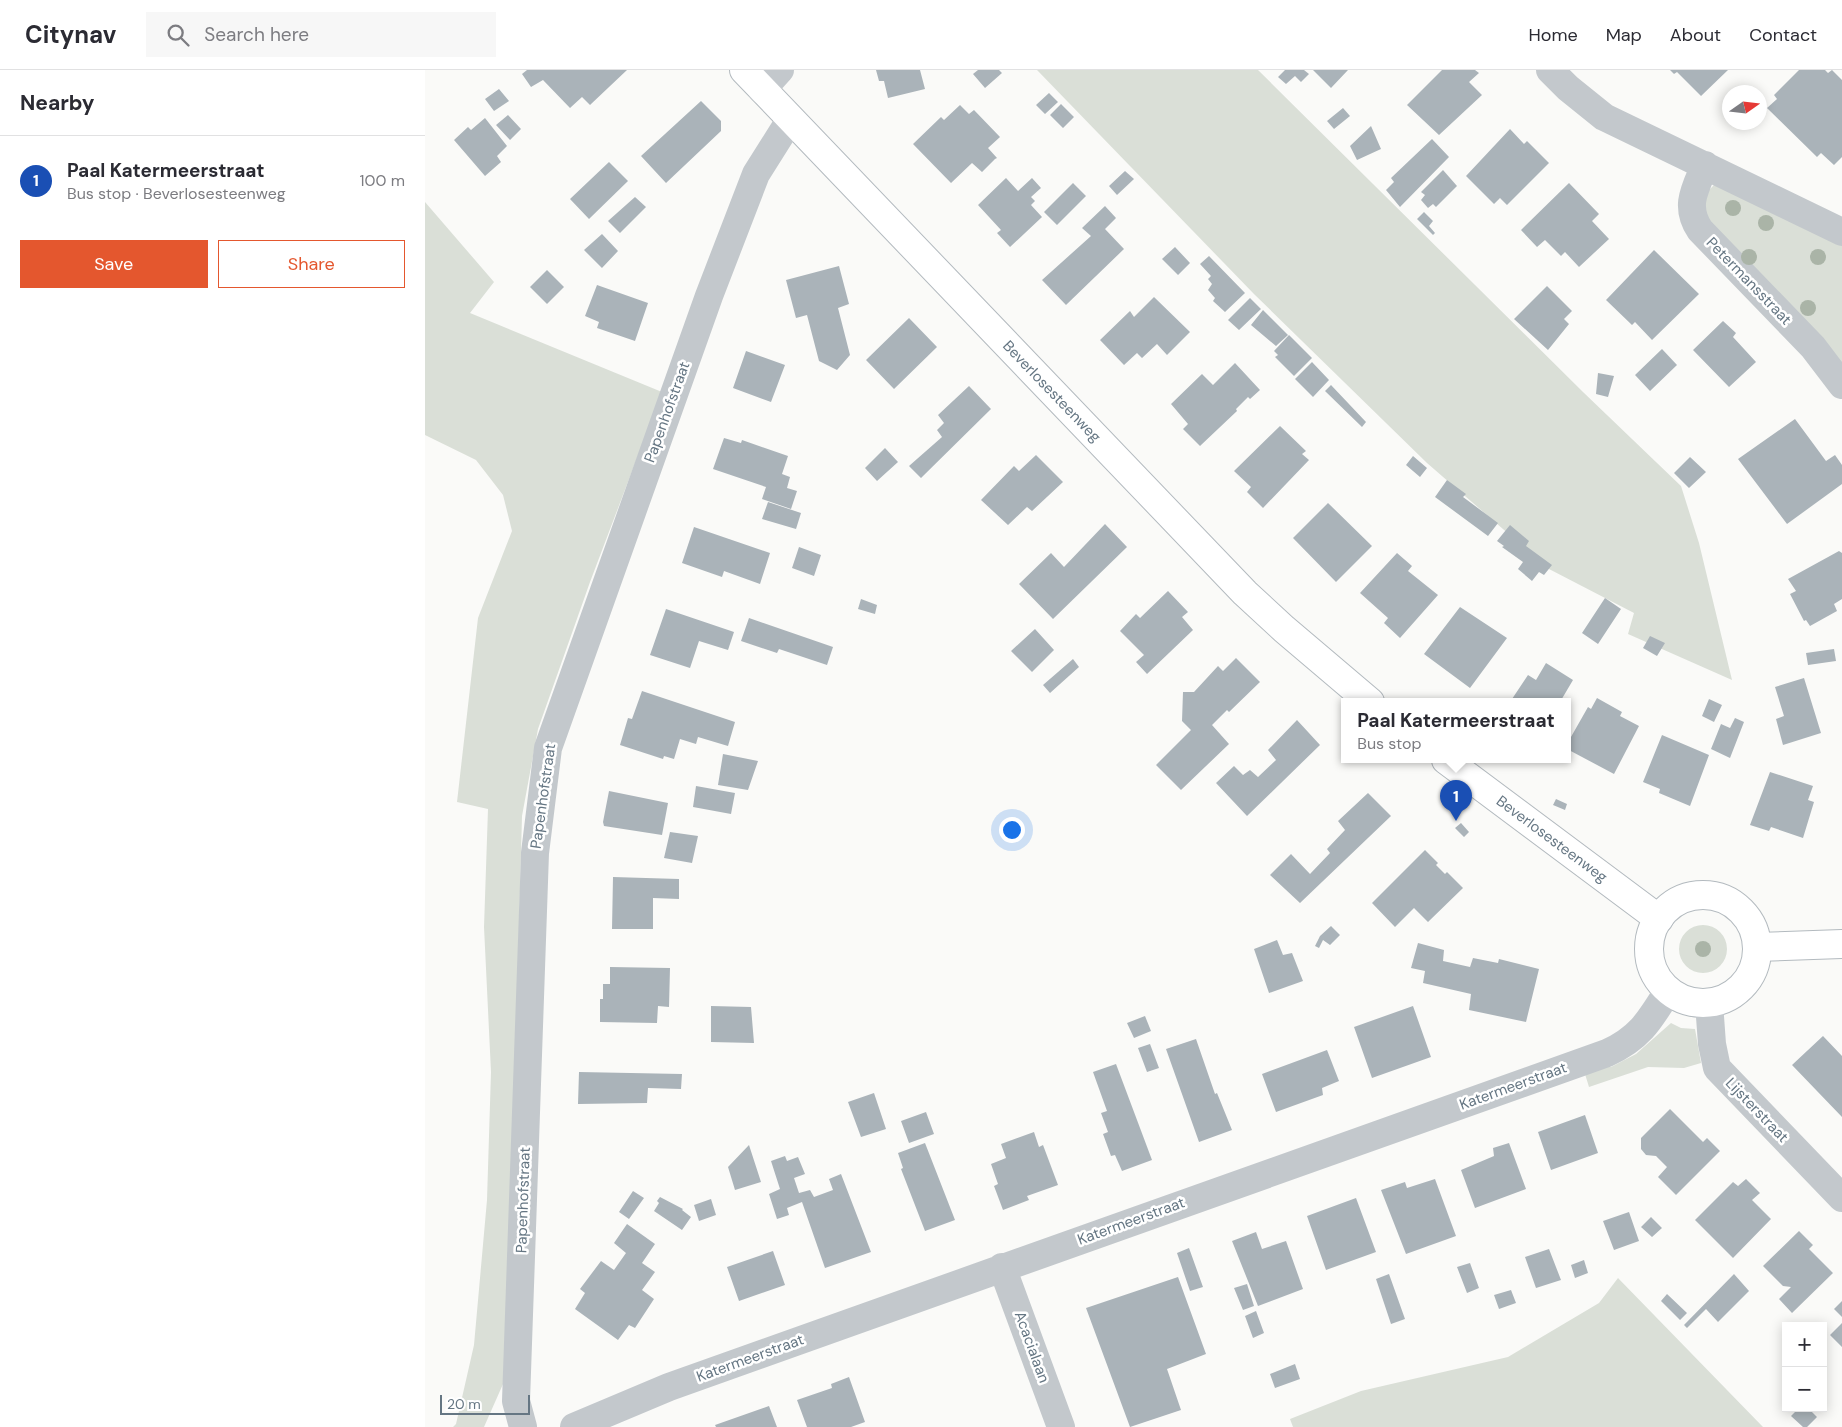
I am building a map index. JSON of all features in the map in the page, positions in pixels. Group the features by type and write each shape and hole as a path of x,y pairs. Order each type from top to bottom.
{"street":[{"name":"Beverlosesteenweg","path":"744,70 771,80 790,120 1245,593 1365,698"},
{"path":"1550,70 1568,88 1604,117 1842,232"},
{"name":"Papenhofstraat","path":"523,1427 516,1401 529,992 535,853 547,748 709,296 755,174 790,120"},
{"name":"Petermansstraat","path":"1705,165 1693,192 1691,207 1693,219 1700,230 1813,347 1842,385"},
{"name":"Beverlosesteenweg","path":"1450,763 1659,919"},
{"path":"1710,895 1726,899 1745,915 1754,929 1757,947 1756,963 1751,976 1739,989 1709,1003 1681,998 1668,991 1657,980 1649,950 1651,933 1668,908 1695,896 1710,895"},
{"path":"1757,947 1842,944"},
{"name":"Katermeerstraat","path":"574,1427 669,1386 1607,1053 1635,1037 1649,1022 1668,991"},
{"name":"Lijsterstraat","path":"1709,1003 1712,1044 1717,1068 1842,1198"},
{"name":"Acacialaan","path":"1002,1267 1061,1427"}],"shaded area":[{"path":"1037,70 1258,70 1583,392 1681,486 1699,543 1732,680 1628,634 1634,613 1549,569 1427,463 1254,294"},
{"path":"1714,185 1842,243 1842,370 1704,222 1701,198"},
{"path":"425,202 494,282 470,313 662,392 590,582 538,729 522,816 507,1375 484,1427 453,1427 456,1424 474,1345 487,1200 491,1072 484,927 488,809 457,802 478,618 512,531 503,495 476,460 425,435"},
{"path":"1698,925 1708,925 1720,932 1727,944 1727,954 1720,966 1708,973 1698,973 1690,969 1683,962 1679,954 1679,944 1683,936 1690,929"},
{"path":"1671,1023 1681,1028 1695,1029 1701,1063 1684,1068 1648,1067 1589,1087 1585,1074 1611,1067 1636,1054"},
{"path":"1618,1278 1763,1427 1293,1427 1290,1419 1361,1391 1508,1357 1599,1303"}],"building":[{"path":"527,70 627,70 590,105 582,97 570,108 543,80 531,87 522,74"},
{"path":"876,70 920,70 925,89 888,98 884,81 879,81"},
{"path":"978,70 999,70 1002,73 985,88 973,74"},
{"path":"1285,70 1304,70 1309,74 1301,82 1295,76 1286,84 1278,77"},
{"path":"1313,70 1348,70 1331,88"},
{"path":"1442,70 1475,70 1479,73 1469,82 1482,95 1439,135 1407,105"},
{"path":"1670,70 1728,70 1701,96 1677,72 1674,74"},
{"path":"1799,70 1825,70 1828,73 1832,70 1842,80 1842,157 1834,165 1821,153 1817,157 1767,108 1777,99 1774,95"},
{"path":"499,89 509,101 494,111 485,99"},
{"path":"1049,93 1058,102 1045,114 1036,105"},
{"path":"701,101 721,121 721,131 666,183 641,156"},
{"path":"1061,104 1074,117 1063,128 1050,115"},
{"path":"960,105 969,114 974,110 1000,137 988,148 997,158 982,172 972,163 951,183 913,144 941,117 944,120"},
{"path":"1343,108 1350,116 1334,129 1327,121"},
{"path":"508,115 521,129 510,140 496,125"},
{"path":"485,118 507,146 497,156 501,162 485,176 454,140 468,127 471,130"},
{"path":"1371,126 1381,149 1357,160 1350,146"},
{"path":"1510,129 1524,144 1527,141 1549,163 1507,205 1500,198 1494,204 1466,176"},
{"path":"1432,139 1449,157 1400,207 1386,190 1394,182 1391,178"},
{"path":"609,162 628,181 589,219 570,199"},
{"path":"1443,170 1457,186 1436,207 1433,204 1428,208 1421,200 1425,195 1421,192"},
{"path":"1125,171 1134,179 1117,195 1109,186"},
{"path":"1006,178 1018,191 1032,178 1041,188 1031,197 1035,201 1031,205 1042,217 1010,247 997,233 1001,230 978,205"},
{"path":"1073,183 1086,196 1057,225 1044,212"},
{"path":"1569,183 1599,214 1592,221 1609,239 1579,267 1565,252 1561,256 1545,240 1537,247 1521,230"},
{"path":"635,197 646,207 620,233 608,221"},
{"path":"1105,206 1116,218 1105,229 1124,249 1066,305 1042,280 1091,236 1082,228"},
{"path":"1424,212 1433,221 1429,226 1435,233 1433,235 1417,219"},
{"path":"602,234 618,251 602,268 584,250"},
{"path":"1175,247 1190,263 1178,275 1162,259"},
{"path":"1654,250 1699,294 1652,340 1635,322 1632,325 1606,300"},
{"path":"1209,256 1245,293 1225,312 1213,301 1215,298 1208,290 1212,284 1208,279 1211,276 1200,264"},
{"path":"839,266 849,304 838,308 850,355 837,370 819,361 807,315 796,318 786,280"},
{"path":"547,270 564,287 547,304 530,287"},
{"path":"597,285 648,303 635,341 597,328 599,322 585,316"},
{"path":"1547,286 1572,311 1564,319 1569,324 1548,350 1514,319"},
{"path":"1154,297 1190,332 1167,355 1157,344 1142,358 1137,353 1124,365 1100,340 1130,311 1134,317"},
{"path":"1250,298 1261,309 1239,330 1228,320"},
{"path":"1263,310 1288,335 1276,346 1251,325"},
{"path":"909,318 937,347 894,389 866,360"},
{"path":"1723,321 1736,333 1733,337 1756,362 1729,387 1693,350"},
{"path":"1289,335 1312,358 1294,376 1275,357 1278,355 1274,351"},
{"path":"1662,349 1677,365 1650,391 1635,375"},
{"path":"746,351 785,365 771,402 733,388"},
{"path":"1312,362 1329,380 1313,397 1295,379"},
{"path":"1235,363 1260,390 1250,399 1248,397 1236,409 1237,411 1200,446 1183,429 1188,424 1171,404 1202,374 1213,385"},
{"path":"1598,373 1614,376 1608,397 1596,394"},
{"path":"1331,385 1366,422 1362,427 1325,391"},
{"path":"969,386 991,409 921,478 909,466 942,437 937,430 944,423 938,415"},
{"path":"1795,419 1826,461 1835,455 1842,465 1842,484 1787,524 1738,459"},
{"path":"1280,426 1306,451 1302,454 1309,460 1263,508 1247,492 1251,487 1234,471"},
{"path":"724,438 741,443 742,440 788,456 782,474 790,477 787,488 797,491 791,509 762,499 766,487 713,469"},
{"path":"885,448 898,462 877,481 865,468"},
{"path":"1036,455 1063,482 1032,511 1027,507 1008,525 981,500 1014,466 1019,471"},
{"path":"1413,456 1427,468 1420,477 1406,465"},
{"path":"1690,457 1706,472 1689,488 1674,473"},
{"path":"1447,480 1466,494 1463,497 1498,523 1488,536 1435,497"},
{"path":"768,502 801,513 796,529 762,519"},
{"path":"1328,503 1372,546 1336,582 1293,538"},
{"path":"1105,524 1127,547 1053,619 1019,584 1051,553 1064,567"},
{"path":"1510,525 1529,541 1526,546 1552,565 1544,575 1539,572 1532,581 1518,569 1523,562 1502,547 1504,546 1497,541"},
{"path":"694,527 770,553 760,584 724,571 722,577 682,563"},
{"path":"799,547 821,555 814,576 792,568"},
{"path":"1839,551 1842,553 1842,599 1834,604 1837,611 1810,626 1806,620 1804,621 1790,594 1796,591 1788,579"},
{"path":"1397,553 1412,566 1408,571 1438,595 1400,638 1384,623 1388,618 1360,593"},
{"path":"1168,591 1188,612 1182,617 1193,630 1147,674 1136,662 1144,655 1120,631 1136,614 1140,618"},
{"path":"1605,598 1621,609 1598,644 1582,633"},
{"path":"861,599 877,605 875,614 858,609"},
{"path":"1460,607 1507,638 1470,688 1424,654"},
{"path":"666,609 734,632 728,650 699,641 690,668 650,655"},
{"path":"749,618 833,647 827,665 779,649 777,653 741,641"},
{"path":"1035,629 1054,650 1032,672 1011,651"},
{"path":"1650,636 1665,643 1657,656 1643,648"},
{"path":"1834,649 1836,661 1808,665 1806,653"},
{"path":"1236,658 1260,682 1229,712 1227,710 1212,725 1229,744 1181,790 1156,765 1191,730 1182,721 1183,692 1194,692 1218,666 1223,671"},
{"path":"1073,659 1079,667 1050,693 1043,685"},
{"path":"1546,663 1573,680 1562,698 1513,698 1528,675 1536,680"},
{"path":"1804,678 1821,733 1783,745 1776,719 1784,716 1775,687"},
{"path":"642,691 735,722 728,746 698,737 696,744 680,739 674,759 664,756 663,759 620,745 628,718 632,719"},
{"path":"1597,698 1622,712 1620,716 1639,726 1614,774 1571,751 1571,737 1588,707 1591,709"},
{"path":"1709,699 1722,705 1714,722 1702,716"},
{"path":"1735,718 1744,722 1730,758 1711,749 1721,724 1730,728"},
{"path":"1297,720 1320,745 1247,816 1216,783 1234,766 1243,775 1250,770 1258,777 1276,760 1268,750"},
{"path":"1662,735 1709,755 1690,806 1659,793 1660,789 1643,782"},
{"path":"723,754 758,761 748,790 718,785"},
{"path":"1770,772 1813,786 1808,800 1814,802 1803,838 1771,827 1769,831 1750,825"},
{"path":"696,786 735,793 731,814 693,807"},
{"path":"609,791 668,803 662,835 604,826 603,822"},
{"path":"1368,793 1391,816 1300,903 1270,875 1291,854 1310,874 1330,853 1327,849 1345,830 1338,821"},
{"path":"1556,799 1567,804 1565,810 1553,805"},
{"path":"1461,823 1469,832 1464,837 1455,828"},
{"path":"670,832 698,836 692,863 664,858"},
{"path":"1425,850 1438,863 1436,865 1445,874 1447,872 1463,888 1428,922 1414,908 1395,927 1372,903"},
{"path":"613,877 679,879 679,899 653,898 653,929 612,929"},
{"path":"1331,926 1340,935 1330,945 1323,940 1319,948 1315,946 1320,936"},
{"path":"1277,940 1283,955 1292,953 1303,981 1269,993 1254,949"},
{"path":"1418,943 1444,950 1443,961 1470,967 1473,958 1498,963 1499,959 1539,969 1526,1022 1469,1010 1471,994 1423,983 1425,971 1411,968"},
{"path":"610,967 670,968 669,1007 658,1006 657,1023 600,1022 600,999 603,999 603,984 610,984"},
{"path":"711,1006 751,1007 754,1043 711,1042"},
{"path":"1413,1006 1431,1057 1372,1078 1354,1027"},
{"path":"1145,1016 1151,1031 1134,1038 1127,1023"},
{"path":"1823,1036 1842,1056 1842,1117 1792,1065"},
{"path":"1196,1039 1215,1094 1217,1093 1232,1130 1199,1142 1166,1049"},
{"path":"1150,1044 1159,1068 1147,1072 1138,1048"},
{"path":"1327,1050 1339,1081 1322,1088 1323,1095 1276,1112 1262,1074"},
{"path":"1116,1064 1152,1160 1122,1171 1115,1155 1111,1156 1103,1134 1108,1132 1101,1113 1107,1111 1093,1072"},
{"path":"579,1072 682,1074 681,1089 648,1088 647,1103 578,1104"},
{"path":"874,1093 886,1129 861,1137 848,1102"},
{"path":"1670,1109 1703,1142 1707,1138 1720,1151 1676,1195 1658,1177 1667,1167 1656,1156 1646,1155 1641,1149 1641,1138"},
{"path":"926,1112 934,1134 909,1143 901,1121"},
{"path":"1585,1115 1598,1153 1551,1170 1538,1132"},
{"path":"1034,1132 1039,1147 1043,1145 1058,1185 1027,1196 1029,1200 1003,1210 994,1186 998,1184 991,1164 1006,1158 1001,1144"},
{"path":"925,1143 955,1220 925,1231 901,1169 903,1168 898,1153"},
{"path":"1509,1143 1526,1189 1475,1208 1461,1170 1494,1156 1493,1148"},
{"path":"749,1145 761,1182 735,1190 728,1167"},
{"path":"785,1156 787,1161 798,1157 805,1174 794,1178 799,1193 810,1190 814,1197 833,1190 829,1179 841,1174 871,1252 825,1268 802,1202 787,1208 789,1215 777,1219 769,1194 780,1189 771,1161"},
{"path":"1435,1179 1456,1236 1406,1254 1381,1190 1405,1182 1407,1188"},
{"path":"1746,1179 1760,1193 1752,1200 1771,1219 1733,1258 1695,1220 1733,1182 1738,1186"},
{"path":"633,1191 644,1198 629,1219 619,1212"},
{"path":"660,1197 683,1209 691,1217 682,1230 654,1211"},
{"path":"1356,1198 1376,1252 1326,1270 1307,1216"},
{"path":"711,1199 716,1215 699,1221 694,1205"},
{"path":"1629,1212 1639,1241 1614,1250 1603,1221"},
{"path":"1651,1217 1662,1228 1652,1237 1641,1227"},
{"path":"627,1224 655,1244 642,1263 655,1272 642,1290 654,1299 635,1328 629,1325 618,1340 575,1309 585,1293 580,1289 601,1261 614,1270 626,1253 614,1243"},
{"path":"1799,1231 1813,1245 1809,1249 1833,1273 1792,1313 1779,1299 1791,1287 1783,1286 1763,1266"},
{"path":"1256,1232 1262,1249 1286,1241 1303,1289 1258,1306 1232,1241"},
{"path":"1189,1248 1203,1287 1190,1291 1177,1253"},
{"path":"1549,1249 1561,1280 1536,1288 1525,1257"},
{"path":"773,1251 785,1285 739,1301 727,1267"},
{"path":"1584,1260 1588,1273 1575,1278 1571,1265"},
{"path":"1470,1263 1479,1288 1467,1293 1457,1267"},
{"path":"1389,1274 1405,1319 1391,1324 1376,1279"},
{"path":"1734,1274 1749,1291 1718,1322 1706,1309 1687,1328 1684,1325"},
{"path":"1178,1277 1206,1354 1167,1369 1181,1410 1130,1427 1086,1308"},
{"path":"1247,1284 1254,1306 1243,1310 1234,1288"},
{"path":"1511,1290 1516,1303 1499,1309 1494,1295"},
{"path":"1667,1294 1687,1313 1680,1320 1661,1301"},
{"path":"1842,1301 1842,1317 1834,1309"},
{"path":"1256,1311 1264,1333 1253,1338 1245,1316"},
{"path":"1842,1323 1842,1347 1830,1335"},
{"path":"1295,1364 1300,1379 1275,1388 1270,1374"},
{"path":"849,1377 865,1422 851,1427 807,1427 797,1400 832,1388 831,1384"},
{"path":"769,1406 777,1427 716,1427 715,1425"},
{"path":"1795,1412 1812,1412 1817,1417 1807,1427 1803,1427 1791,1416"}],"place":[{"name":"Paal Katermeerstraat","path":"1456,821"}]}
